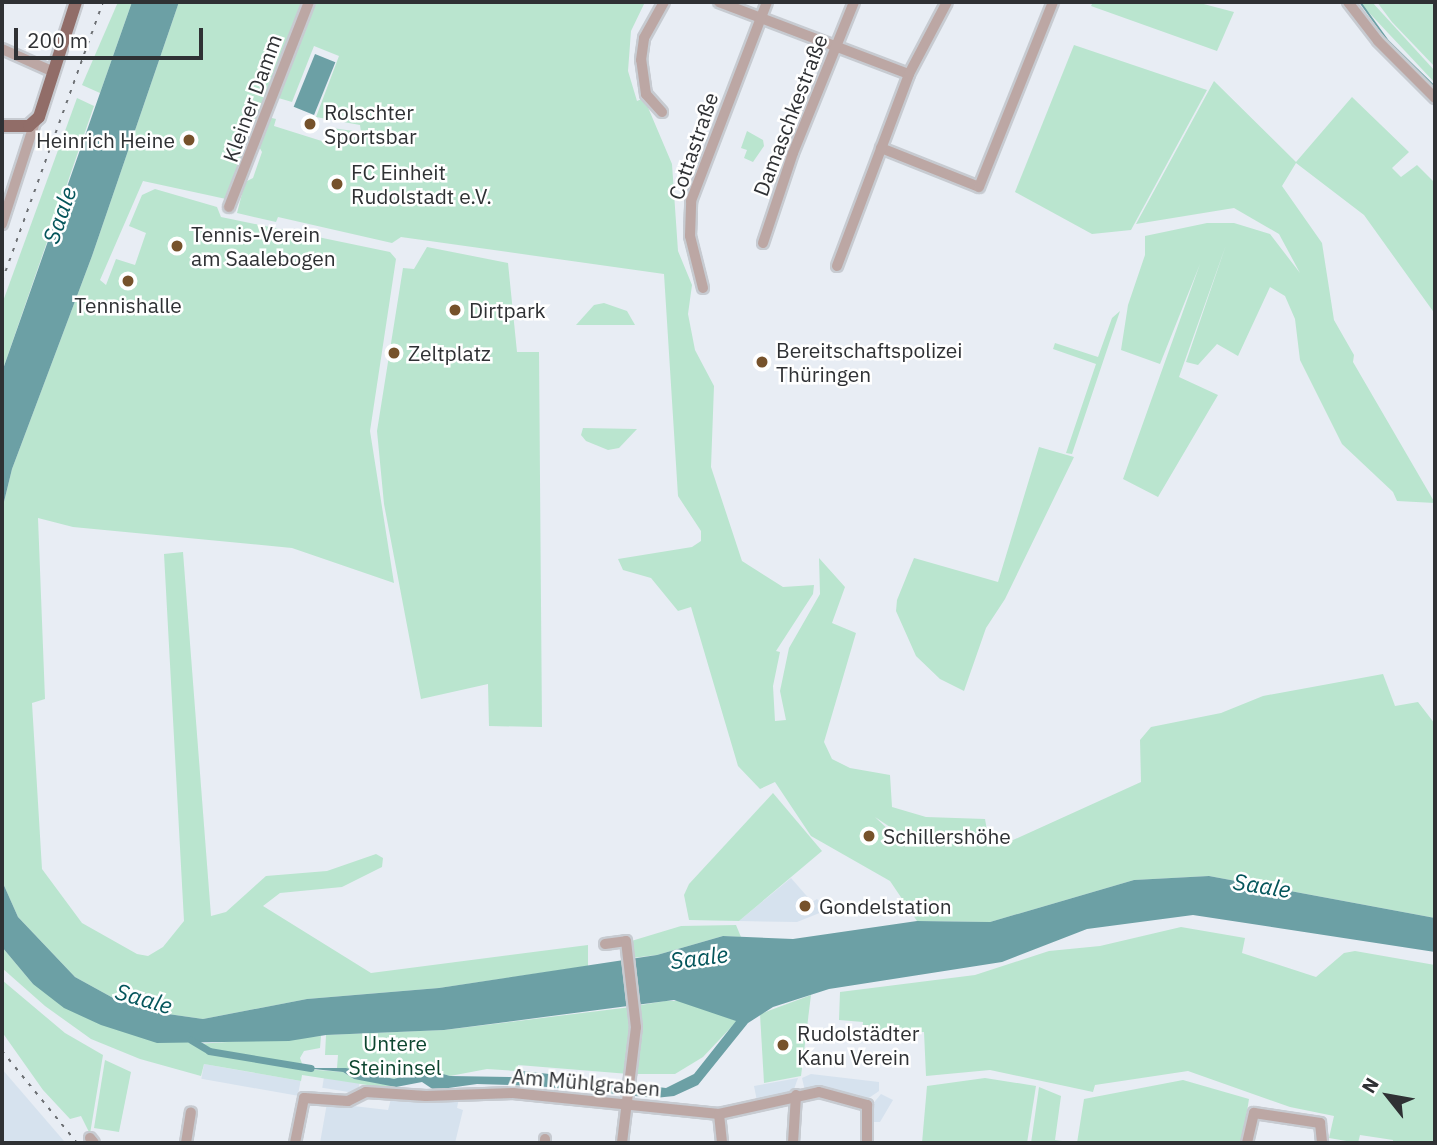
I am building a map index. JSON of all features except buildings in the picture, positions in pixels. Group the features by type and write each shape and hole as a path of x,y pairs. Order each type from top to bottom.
{"main road":[{"path":"2,126 35,122 76,2"}],"street":[{"name":"Kleiner Damm","path":"229,207 309,2"},
{"path":"662,112 646,94 641,60 644,37 664,2"},
{"path":"719,2 909,74"},
{"name":"Cottastraße","path":"703,288 690,236 691,201 767,2"},
{"name":"Damaschkestraße","path":"763,243 789,162 854,2"},
{"path":"837,266 909,74 947,2"},
{"path":"881,148 978,187 1053,2"},
{"path":"1348,2 1378,41 1435,98"},
{"path":"2,49 54,72"},
{"path":"2,225 35,122"},
{"path":"605,944 627,944 634,1014 631,1076 622,1143"},
{"name":"Am Mühlgraben","path":"295,1143 300,1101 309,1096 348,1101 366,1091 426,1096 513,1093 628,1100 719,1114 796,1095 838,1095 867,1105 867,1143"},
{"path":"793,1143 796,1095"},
{"path":"186,1143 191,1112"},
{"path":"1247,1143 1254,1113 1320,1123 1322,1143"},
{"path":"719,1114 722,1143"}],"shaded area":[{"path":"791,878 812,902 817,899 827,910 797,922 739,921"},
{"path":"204,1064 301,1081 298,1096 201,1079"},
{"path":"2,1069 64,1141 62,1143 2,1143"},
{"path":"811,1074 879,1082 879,1091 866,1100 805,1091 802,1078"},
{"path":"324,1077 360,1083 358,1093 322,1088"},
{"path":"798,1078 793,1092 757,1101 754,1086"},
{"path":"881,1094 893,1100 880,1122 873,1122 871,1106"},
{"path":"392,1095 459,1098 457,1108 463,1110 455,1143 320,1143 327,1103 388,1110"}],"green space":[{"path":"118,2 132,2 100,93 82,85"},
{"path":"179,2 306,2 226,199 143,181 100,280 106,285 116,259 135,265 146,233 129,226 142,195 155,189 217,207 221,217 390,252 396,259 370,431 394,583 292,548 73,527 38,518 45,699 32,703 42,869 82,923 137,954 148,956 163,947 184,921 164,554 183,552 211,916 226,912 266,876 327,871 376,854 383,858 382,867 342,887 280,893 263,906 371,973 588,945 588,966 439,988 307,999 203,1019 154,1012 115,999 75,977 18,917 2,881 2,510 12,469 92,256"},
{"path":"314,2 645,2 631,31 628,71 637,101 644,98 672,164 678,251 692,285 688,314 695,350 714,386 711,467 742,561 783,587 814,585 813,594 776,651 780,652 773,686 775,721 786,720 780,691 789,648 820,594 819,558 845,587 832,623 856,633 824,742 832,759 850,768 890,775 892,807 926,817 985,819 988,836 983,842 940,840 896,831 875,817 892,833 940,842 983,845 989,838 1013,840 1141,782 1140,740 1151,727 1221,713 1263,696 1383,674 1395,706 1418,702 1435,724 1435,918 1209,876 1134,880 990,922 917,921 890,881 811,836 775,782 760,789 738,766 691,607 678,611 651,578 623,570 618,559 692,547 701,541 701,531 678,496 664,274 401,237 392,243 278,217 276,222 237,213 245,182 253,178 262,152 258,145 268,117 276,119 274,126 328,143 332,128 361,132 360,125 316,117 339,56 314,46 292,102 275,97"},
{"path":"1093,2 1196,2 1234,12 1217,51 1091,6"},
{"path":"1359,2 1372,2 1435,71 1435,83"},
{"path":"1377,2 1435,2 1435,67 1392,22"},
{"path":"1074,45 1207,90 1131,230 1092,234 1015,192"},
{"path":"1214,81 1296,162 1352,97 1409,152 1392,168 1401,177 1417,165 1435,183 1435,314 1364,215 1296,163 1282,186 1322,243 1334,320 1354,355 1353,362 1435,503 1397,501 1393,492 1342,444 1300,360 1295,319 1285,296 1270,287 1238,356 1217,344 1198,365 1186,362 1226,245 1179,377 1218,395 1158,497 1123,479 1200,264 1160,364 1121,350 1128,305 1145,255 1145,236 1207,223 1234,223 1270,234 1300,273 1279,234 1234,208 1136,224"},
{"path":"77,98 94,106 2,372 2,304"},
{"path":"747,131 763,140 764,146 753,162 744,158 747,150 741,148"},
{"path":"427,247 508,263 517,352 539,352 542,727 489,726 488,684 421,699 384,504 377,431 403,268 414,269"},
{"path":"604,303 627,311 635,325 576,325 594,305"},
{"path":"1120,311 1072,454 1066,453 1096,364 1053,349 1055,343 1098,357 1112,318"},
{"path":"583,428 637,429 619,448 608,450 586,441 581,435"},
{"path":"1039,447 1074,457 1005,599 986,628 964,691 940,679 916,656 896,611 897,600 914,558 998,582"},
{"path":"773,793 822,851 739,921 689,920 684,895 689,884"},
{"path":"736,925 741,937 723,936 657,955 632,958 628,942 681,926"},
{"path":"1181,927 1245,938 1242,953 1316,977 1344,953 1355,951 1435,965 1435,1143 1393,1143 1393,1140 1360,1135 1358,1143 1329,1138 1334,1116 1290,1107 1188,1071 1095,1085 1093,1092 990,1070 926,1076 924,1032 862,1032 863,1022 839,1020 840,992 975,975 1049,951 1100,946"},
{"path":"2,947 33,984 196,1044 321,1036 320,1048 304,1051 300,1058 304,1069 343,1072 354,1079 388,1083 400,1090 302,1075 301,1081 204,1064 201,1076 140,1059 91,1039 45,1006 2,968"},
{"path":"2,980 65,1033 103,1055 90,1134 81,1116 70,1119 43,1090 2,1032"},
{"name":"Rudolstädter Kanu Verein","path":"811,995 801,1076 764,1083 760,1014"},
{"path":"683,1001 737,1021 703,1057 675,1074 635,1074 641,1005"},
{"name":"Untere Steininsel","path":"631,1007 629,1074 518,1065 517,1071 487,1069 450,1076 426,1070 394,1079 337,1068 338,1055 325,1055 326,1035 444,1030"},
{"path":"105,1060 131,1072 119,1132 94,1128"},
{"path":"985,1078 1036,1086 1027,1143 922,1143 927,1086"},
{"path":"1183,1080 1249,1099 1242,1143 1077,1143 1084,1099"},
{"path":"1039,1087 1061,1096 1055,1140 1077,1143 1031,1143"}],"water":[{"name":"Saale","path":"132,2 179,2 92,256 12,469 2,510 2,372"},
{"path":"315,54 335,62 314,115 294,107"},
{"name":"Saale","path":"1209,876 1435,918 1435,952 1193,915 1087,929 1002,962 829,989 773,1007 748,1023 698,1085 674,1096 655,1098 537,1086 477,1084 434,1090 422,1082 396,1087 354,1079 343,1072 303,1068 346,1068 394,1079 426,1069 450,1076 514,1077 524,1071 666,1088 694,1074 736,1021 674,1000 444,1030 326,1035 289,1041 157,1043 101,1025 64,1008 33,984 2,947 2,881 18,917 75,977 115,999 154,1012 203,1019 307,999 439,988 657,955 723,936 793,939 917,921 990,922 1134,880"}],"waterway":[{"path":"1360,2 1388,41 1435,87"},
{"path":"191,1040 209,1051 311,1068"}],"railway":[{"path":"2,281 103,2"},
{"path":"2,1051 77,1143"}],"place":[{"name":"Rolschter Sportsbar","path":"310,124"},
{"name":"Heinrich Heine","path":"189,140"},
{"name":"FC Einheit Rudolstadt e.V.","path":"337,184"},
{"name":"Tennis-Verein am Saalebogen","path":"177,246"},
{"name":"Tennishalle","path":"128,281"},
{"name":"Dirtpark","path":"455,310"},
{"name":"Zeltplatz","path":"394,353"},
{"name":"Bereitschaftspolizei Thüringen","path":"762,362"},
{"name":"Schillershöhe","path":"869,836"},
{"name":"Gondelstation","path":"805,906"},
{"name":"Rudolstädter Kanu Verein","path":"783,1045"}]}
